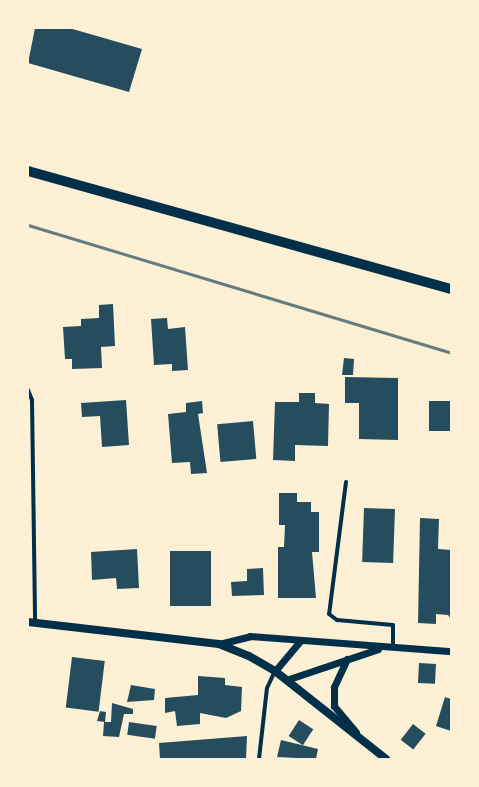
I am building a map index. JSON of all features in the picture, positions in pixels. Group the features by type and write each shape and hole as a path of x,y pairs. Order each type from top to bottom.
{"main road":[{"path":"28,171 451,289"},
{"path":"32,622 219,644 275,671 386,759"}],"street":[{"path":"28,390 32,400 32,622"},
{"path":"346,482 329,614 336,620 393,625 393,649"},
{"path":"219,644 250,636 393,649 451,651"},
{"path":"259,759 267,688 275,671 301,640"},
{"path":"286,680 382,647"},
{"path":"347,659 334,687 334,706 363,741"}],"building":[{"path":"35,28 69,28 142,49 129,92 28,63"},
{"path":"113,304 115,346 101,347 102,368 72,369 72,359 65,359 63,327 81,326 81,319 99,318 99,305"},
{"path":"167,318 168,329 185,327 188,370 172,371 172,364 154,365 151,319"},
{"path":"344,358 354,359 353,375 342,375"},
{"path":"345,377 398,378 398,440 359,439 359,403 345,403"},
{"path":"299,393 315,393 315,403 329,404 328,446 295,445 295,461 273,460 275,402 299,402"},
{"path":"126,400 129,445 102,447 100,416 82,417 81,403"},
{"path":"202,401 203,413 198,414 207,473 191,474 190,462 172,463 168,414 186,412 186,403"},
{"path":"429,401 451,401 451,431 429,431"},
{"path":"253,421 256,459 220,462 217,424"},
{"path":"279,493 297,493 297,502 311,502 311,512 319,512 319,552 312,552 316,598 278,598 278,547 284,547 285,525 279,525"},
{"path":"364,508 395,509 393,563 362,562"},
{"path":"420,518 439,519 438,549 451,550 451,619 448,615 436,614 436,624 418,623"},
{"path":"137,549 139,588 117,589 116,578 92,580 91,552"},
{"path":"170,551 211,551 211,606 170,606"},
{"path":"263,568 264,595 232,596 231,582 247,581 247,569"},
{"path":"72,657 105,661 99,712 66,708"},
{"path":"419,663 436,664 435,684 418,683"},
{"path":"198,676 225,678 225,685 242,687 241,711 226,718 200,713 200,724 177,726 175,711 165,713 165,698 198,695"},
{"path":"131,685 155,689 154,700 127,702"},
{"path":"445,697 451,699 451,731 436,726"},
{"path":"112,703 133,709 133,714 124,714 119,737 103,736 104,722 111,722"},
{"path":"100,711 106,712 105,722 97,721"},
{"path":"299,720 313,729 303,745 289,736"},
{"path":"129,722 157,726 155,739 127,735"},
{"path":"413,724 426,734 413,750 401,740"},
{"path":"247,736 246,759 160,759 159,743"},
{"path":"281,740 318,749 316,759 277,757"}],"railway":[{"path":"28,225 451,353"}]}
